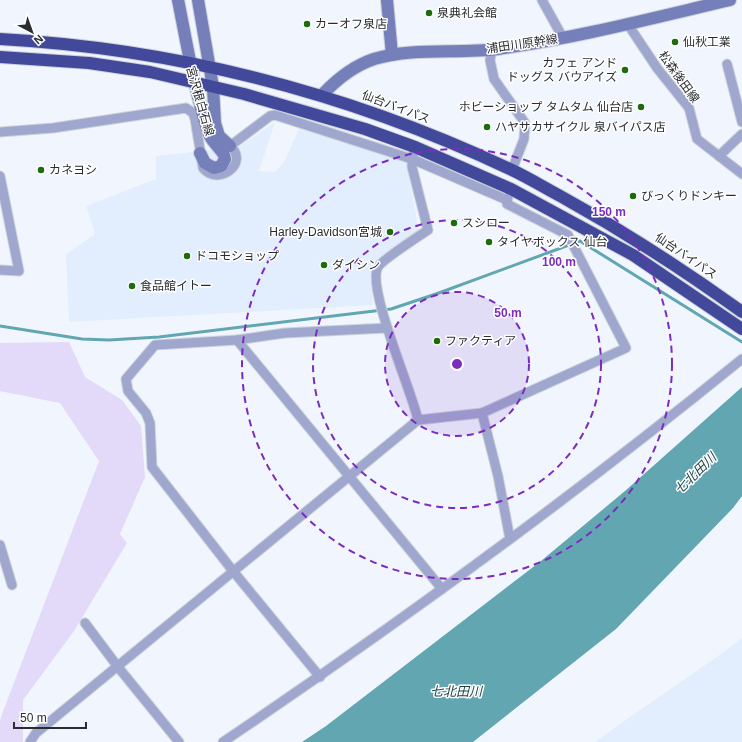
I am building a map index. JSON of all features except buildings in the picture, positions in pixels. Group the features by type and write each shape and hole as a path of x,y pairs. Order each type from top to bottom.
{"highway":[{"name":"仙台バイパス","path":"0,39 96,47 189,62 245,74 322,95 398,121 512,170 639,241 742,312"},
{"path":"0,57 90,63 150,72 244,94 365,129 415,147 633,255 742,329"}],"street":[{"name":"宮沢根白石線","path":"178,0 189,62 210,138 223,152 225,159 221,166 214,168 205,163 200,153"},
{"name":"宮沢根白石線","path":"198,0 214,87 214,114 217,130 223,141 230,146"},
{"path":"387,0 392,54"},
{"path":"542,0 563,38"},
{"name":"浦田川原幹線","path":"322,95 335,81 354,67 373,59 392,54 492,50 563,38 730,0"},
{"name":"松森後田線","path":"627,23 657,68 689,108 697,140 742,174"},
{"path":"492,50 490,60 494,79 525,123 524,139 512,170"},
{"path":"727,64 742,122"},
{"path":"0,132 53,128 186,108 192,113 195,119 201,164 208,173 214,175 224,174 233,169 236,163 236,153 230,146 270,116 275,115 412,159 509,194 507,204 568,235 626,348 482,413 418,420 36,733 30,742"},
{"path":"719,156 742,134"},
{"path":"415,147 412,159 428,230 378,267 375,280 387,326 414,403 418,420"},
{"path":"0,176 19,271 0,270"},
{"path":"320,677 233,571 152,467 150,423 146,413 128,391 126,379 155,345 237,340 285,333 387,326"},
{"path":"237,340 442,589"},
{"path":"223,742 320,677 616,461 742,359"},
{"path":"482,413 498,476 510,539"},
{"path":"0,545 12,585"},
{"path":"85,623 118,667 179,742"}],"shaded area":[{"path":"275,122 259,171 275,172 284,162 299,129 406,160 419,232 371,266 373,305 69,322 66,254 95,234 86,206 156,179 156,156 239,147"},
{"path":"69,342 85,377 122,400 141,426 145,477 120,534 127,543 74,631 23,700 23,742 0,742 0,721 2,714 99,461 60,403 0,391 0,343"},
{"path":"742,638 742,742 594,742 721,654"}],"water":[{"name":"七北田川","path":"742,387 742,496 733,508 616,629 473,742 302,742 326,726 541,561 625,491"}],"waterway":[{"path":"0,326 82,339 109,340 159,337 391,309 580,241 742,342"}],"place":[{"name":"泉典礼会館","path":"429,13"},
{"name":"カーオフ泉店","path":"307,24"},
{"name":"仙秋工業","path":"675,42"},
{"name":"カフェ アンド ドッグス バウアイズ","path":"625,70"},
{"name":"ホビーショップ タムタム 仙台店","path":"641,107"},
{"name":"ハヤサカサイクル 泉バイパス店","path":"487,127"},
{"name":"カネヨシ","path":"41,170"},
{"name":"びっくりドンキー","path":"633,196"},
{"name":"スシロー","path":"454,223"},
{"name":"Harley-Davidson宮城","path":"390,232"},
{"name":"タイヤボックス 仙台","path":"489,242"},
{"name":"ドコモショップ","path":"187,256"},
{"name":"ダイシン","path":"324,265"},
{"name":"食品館イトー","path":"132,286"},
{"name":"ファクティア","path":"437,341"}]}
